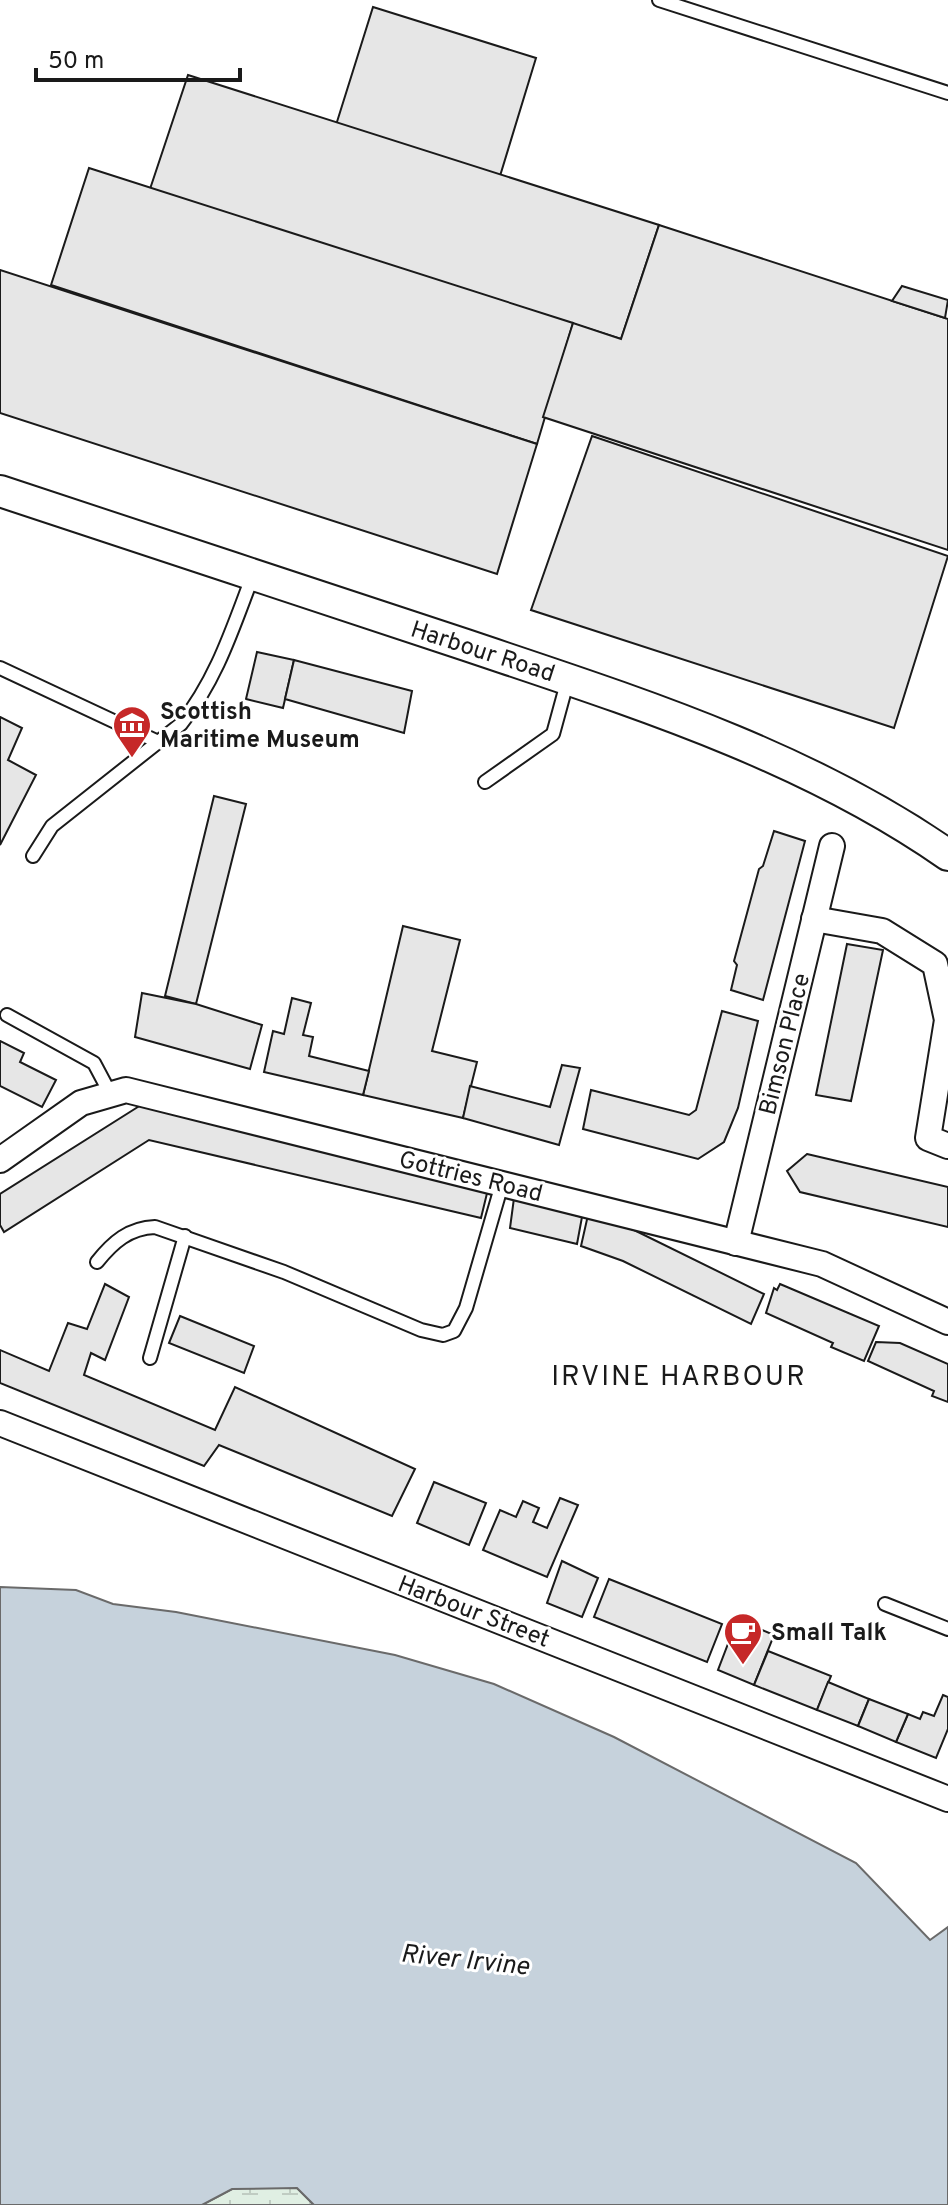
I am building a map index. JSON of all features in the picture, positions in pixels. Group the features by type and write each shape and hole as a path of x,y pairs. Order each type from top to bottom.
{"street":[{"name":"Harbour Road","path":"0,491 662,711 778,760 898,820 948,855"},
{"name":"Bimson Place","path":"736,1243 832,846"},
{"path":"814,919 882,931 935,964 947,1020 928,1138 948,1146"},
{"name":"Gottries Road","path":"0,1160 81,1103 126,1090 822,1264 948,1322"},
{"name":"Harbour Street","path":"0,1423 945,1791"}],"lane":[{"path":"659,0 948,93"},
{"path":"33,856 52,826 181,724 198,703 221,659 253,575"},
{"path":"0,668 156,741"},
{"path":"485,782 553,734 568,679"},
{"path":"7,1015 94,1063 111,1095"},
{"path":"97,1262 120,1238 142,1227 155,1227 284,1272 421,1330 443,1335 454,1331 466,1308 502,1184"},
{"path":"150,1358 185,1236"},
{"path":"885,1604 948,1629"}],"green space":[{"path":"263,2186 297,2188 314,2205 202,2205 232,2189"}],"water":[{"name":"River Irvine","path":"0,1587 76,1590 113,1604 176,1612 395,1655 494,1684 614,1737 856,1863 930,1940 948,1927 948,2205 314,2205 297,2188 232,2189 202,2205 0,2205"}],"building":[{"path":"373,7 536,58 500,176 336,125"},
{"path":"188,75 659,225 621,339 150,189"},
{"path":"89,168 573,323 537,444 51,285"},
{"path":"659,225 948,319 948,550 543,417 573,323 621,339"},
{"path":"0,270 537,444 497,574 0,413"},
{"path":"902,286 948,300 945,318 892,301"},
{"path":"592,436 948,556 894,728 531,610"},
{"path":"257,652 294,660 283,708 246,699"},
{"path":"294,660 412,691 404,733 285,699"},
{"path":"0,717 22,728 8,760 36,775 0,845"},
{"path":"214,796 246,804 196,1004 165,996"},
{"path":"774,831 805,841 763,1000 731,990 737,965 734,961 759,869 763,866"},
{"path":"403,926 460,940 432,1051 477,1062 463,1118 363,1095"},
{"path":"847,944 883,950 851,1101 816,1095"},
{"path":"142,993 196,1004 262,1025 250,1069 135,1037"},
{"path":"292,998 311,1003 303,1035 313,1037 309,1056 369,1071 363,1095 264,1072 273,1031 284,1034"},
{"path":"722,1011 758,1021 738,1108 724,1142 698,1159 583,1129 591,1090 689,1115 696,1110"},
{"path":"0,1041 24,1053 20,1062 56,1080 42,1107 0,1086"},
{"path":"562,1065 580,1068 559,1145 463,1118 470,1086 550,1107"},
{"path":"141,1105 489,1185 481,1218 149,1140 4,1232 0,1225 0,1194"},
{"path":"807,1154 948,1187 948,1227 800,1192 787,1171"},
{"path":"514,1198 582,1217 577,1244 510,1228"},
{"path":"588,1215 634,1230 764,1294 751,1324 623,1261 581,1246"},
{"path":"105,1284 129,1297 105,1360 91,1353 84,1375 215,1430 235,1387 415,1469 392,1516 219,1445 204,1466 0,1383 0,1350 49,1371 68,1323 87,1329"},
{"path":"780,1284 879,1326 864,1361 831,1347 833,1343 766,1313 774,1288 777,1290"},
{"path":"180,1316 254,1346 244,1373 169,1343"},
{"path":"876,1342 900,1343 948,1364 948,1402 932,1396 934,1391 868,1361"},
{"path":"434,1482 486,1503 469,1545 417,1523"},
{"path":"560,1498 578,1505 547,1577 483,1550 500,1510 516,1517 523,1501 539,1508 533,1522 547,1528"},
{"path":"562,1561 598,1578 582,1617 547,1603"},
{"path":"609,1579 722,1624 707,1662 594,1617"},
{"path":"762,1630 774,1635 754,1685 718,1670 731,1636 742,1640 745,1632 759,1637"},
{"path":"768,1651 831,1676 817,1710 754,1685"},
{"path":"828,1682 869,1699 858,1726 817,1710"},
{"path":"943,1695 948,1697 948,1729 936,1758 896,1742 908,1714 920,1719 923,1712 934,1716"},
{"path":"869,1699 908,1714 896,1742 858,1726"}],"place":[{"name":"Scottish Maritime Museum","path":"132,759"},
{"name":"Small Talk","path":"743,1666"}],"district":[{"name":"IRVINE HARBOUR","path":"679,1375"}]}
